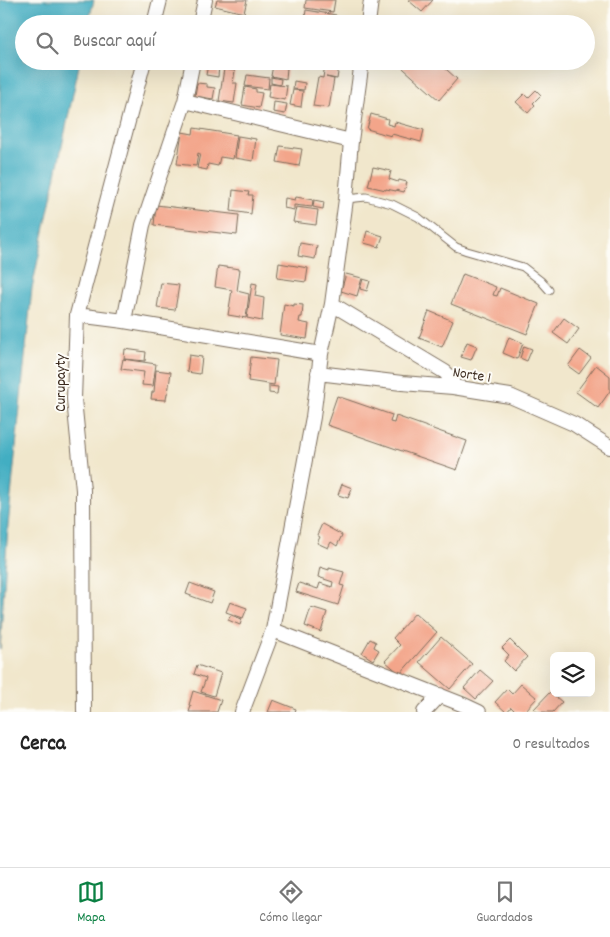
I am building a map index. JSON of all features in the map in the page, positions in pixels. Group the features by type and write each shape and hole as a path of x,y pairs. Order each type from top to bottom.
{"street":[{"path":"156,15 160,0"},
{"path":"202,15 205,0"},
{"path":"369,15 371,0"},
{"name":"Curupayty","path":"84,712 83,490 74,399 78,315 142,70"},
{"path":"124,321 143,224 185,101 191,70"},
{"path":"242,712 273,630 314,417 321,354 332,304 361,70"},
{"path":"185,101 351,141"},
{"path":"332,304 445,372 452,379 453,387"},
{"path":"78,315 321,354"},
{"name":"Norte 1","path":"318,373 453,387 510,396 574,424 610,446"},
{"path":"273,630 464,704 479,712"},
{"path":"424,712 440,695"}],"lane":[{"path":"346,199 366,197 392,204 418,217 456,247 523,267 549,290"}],"water":[{"path":"0,0 94,0 90,15 15,15 15,70 78,70 32,288 8,526 0,649"}],"building":[{"path":"217,0 247,0 244,13 215,6"},
{"path":"306,0 335,0 333,12 305,8"},
{"path":"408,0 433,0 422,12"},
{"path":"306,10 336,15 305,15"},
{"path":"207,70 219,70 218,77 206,75"},
{"path":"224,70 235,71 233,83 237,83 234,103 219,101"},
{"path":"272,70 287,70 286,79 271,76"},
{"path":"324,70 338,70 337,79 326,77 334,79 329,108 313,106 318,77 323,78"},
{"path":"405,70 447,70 457,79 439,100"},
{"path":"247,75 269,78 268,89 245,86"},
{"path":"271,77 281,79 280,85 271,83"},
{"path":"294,81 305,83 304,90 293,89"},
{"path":"197,83 207,84 207,87 215,88 213,99 195,96"},
{"path":"270,84 287,86 285,100 268,97"},
{"path":"245,87 256,89 256,92 262,93 259,108 242,105"},
{"path":"293,90 303,91 301,107 290,105"},
{"path":"536,90 541,95 533,103 535,105 528,113 516,102 524,94 528,98"},
{"path":"274,102 287,104 285,114 273,112"},
{"path":"371,114 388,119 387,124 394,126 395,122 424,130 421,142 367,129"},
{"path":"194,128 237,135 233,159 220,157 218,166 208,164 207,170 197,168 200,154 198,153 196,166 177,164 182,132 193,134"},
{"path":"238,136 256,139 253,161 235,158"},
{"path":"280,146 302,149 299,166 277,162"},
{"path":"373,167 391,171 389,179 407,182 404,192 368,186"},
{"path":"233,190 249,192 248,195 253,195 251,214 231,211"},
{"path":"296,197 313,200 312,207 294,205 294,210 284,208 285,198 295,200"},
{"path":"314,200 324,202 323,209 313,207"},
{"path":"156,205 239,215 237,235 154,225"},
{"path":"296,207 318,210 316,225 293,222"},
{"path":"367,231 383,236 379,247 364,243"},
{"path":"300,243 317,246 315,259 298,256"},
{"path":"279,263 308,268 306,282 277,278"},
{"path":"218,266 240,269 237,291 249,294 246,318 228,315 232,290 215,287"},
{"path":"346,274 362,278 357,296 341,291"},
{"path":"463,274 496,287 493,295 497,296 500,288 539,304 527,334 451,304"},
{"path":"363,279 370,281 367,291 360,289"},
{"path":"161,283 179,285 175,310 157,308"},
{"path":"252,283 257,284 255,296 264,298 262,321 247,318"},
{"path":"284,304 303,305 302,317 300,317 299,322 309,324 307,339 280,335"},
{"path":"429,311 453,321 442,347 419,338"},
{"path":"564,318 579,329 568,344 553,333"},
{"path":"509,337 523,343 517,359 503,353"},
{"path":"467,342 477,346 471,360 461,357"},
{"path":"524,346 532,349 527,361 520,358"},
{"path":"125,349 146,352 145,361 124,359"},
{"path":"580,350 591,358 579,374 568,366"},
{"path":"189,355 202,357 200,374 187,372"},
{"path":"251,357 277,360 274,385 248,381"},
{"path":"123,359 156,364 153,386 142,385 144,372 121,369"},
{"path":"596,365 610,376 610,391 598,408 576,392"},
{"path":"156,370 171,372 166,400 151,399 152,392 154,392"},
{"path":"269,386 278,387 277,394 269,393"},
{"path":"337,396 392,415 390,422 394,423 396,416 467,441 457,470 327,425"},
{"path":"342,484 352,488 348,498 338,495"},
{"path":"322,524 342,535 337,546 331,542 328,548 317,543 320,537 317,535"},
{"path":"320,567 344,572 340,585 344,586 338,605 296,592 299,583 318,589 320,583 332,587 333,582 318,577"},
{"path":"190,583 214,592 210,603 186,594"},
{"path":"230,602 247,608 243,618 226,612"},
{"path":"311,607 327,612 321,632 305,626"},
{"path":"415,613 437,632 400,674 385,661 400,645 393,638"},
{"path":"231,615 242,619 240,625 228,620"},
{"path":"441,637 472,664 450,689 419,662"},
{"path":"370,639 376,642 374,647 379,650 373,660 362,653"},
{"path":"510,640 527,657 514,671 504,661 509,655 502,648"},
{"path":"197,665 221,673 214,696 201,692 206,678 194,674"},
{"path":"480,670 493,681 476,699 464,688"},
{"path":"521,684 537,698 524,712 516,712 511,707 506,712 495,702 507,689 512,694"},
{"path":"193,691 221,700 217,712 189,712"},
{"path":"550,692 550,697 556,697 562,702 553,712 537,712 534,709"},
{"path":"273,700 296,709 295,712 268,712"}]}
